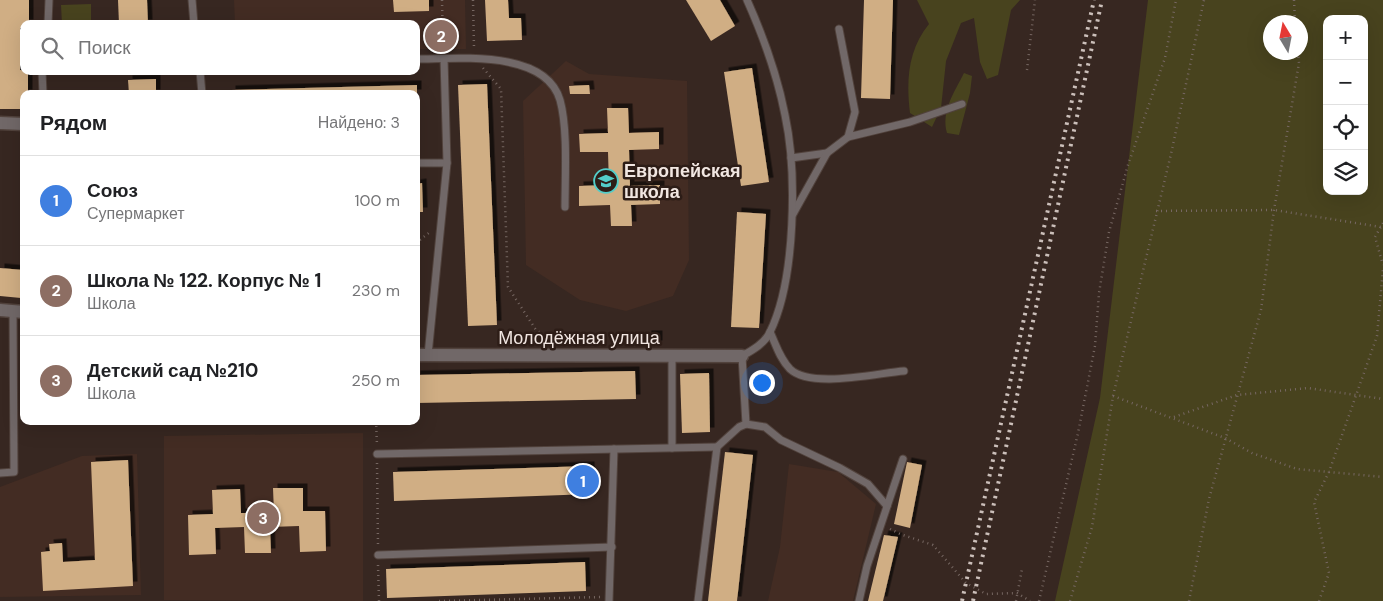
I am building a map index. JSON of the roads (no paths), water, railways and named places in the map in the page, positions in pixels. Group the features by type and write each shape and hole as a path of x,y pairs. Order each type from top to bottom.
{"street":[{"path":"0,123 20,124"},
{"path":"0,310 19,312"},
{"name":"Молодёжная улица","path":"422,355 742,356"}],"lane":[{"path":"48,20 49,0"},
{"path":"192,0 194,20"},
{"path":"746,424 742,356 753,351 770,332 784,281 792,217 791,158 786,117 768,48 747,0"},
{"path":"839,29 855,112 848,137"},
{"path":"420,59 475,59 515,62 547,78 560,99 566,207"},
{"path":"422,355 447,163 444,59"},
{"path":"42,75 42,90"},
{"path":"200,75 202,90"},
{"path":"792,217 827,153 848,137 910,122 962,104"},
{"path":"791,158 827,153"},
{"path":"420,163 447,163"},
{"path":"0,473 14,472 19,312"},
{"path":"770,332 785,362 794,372 803,377 819,379 904,371"},
{"path":"672,356 672,448"},
{"path":"698,601 717,447 739,427 746,424 766,427 781,440 840,468 868,484 887,506"},
{"path":"377,454 717,447"},
{"path":"610,599 614,449"},
{"path":"859,601 880,523 903,459"},
{"path":"378,555 612,547"}],"railway":[{"path":"962,601 1094,0"},
{"path":"973,601 1102,0"}],"place":[{"name":"Школа № 122. Корпус № 1","path":"441,36"},
{"name":"Европейская школа","path":"606,181"},
{"name":"Союз","path":"583,481"},
{"name":"Детский сад №210","path":"263,518"}]}
